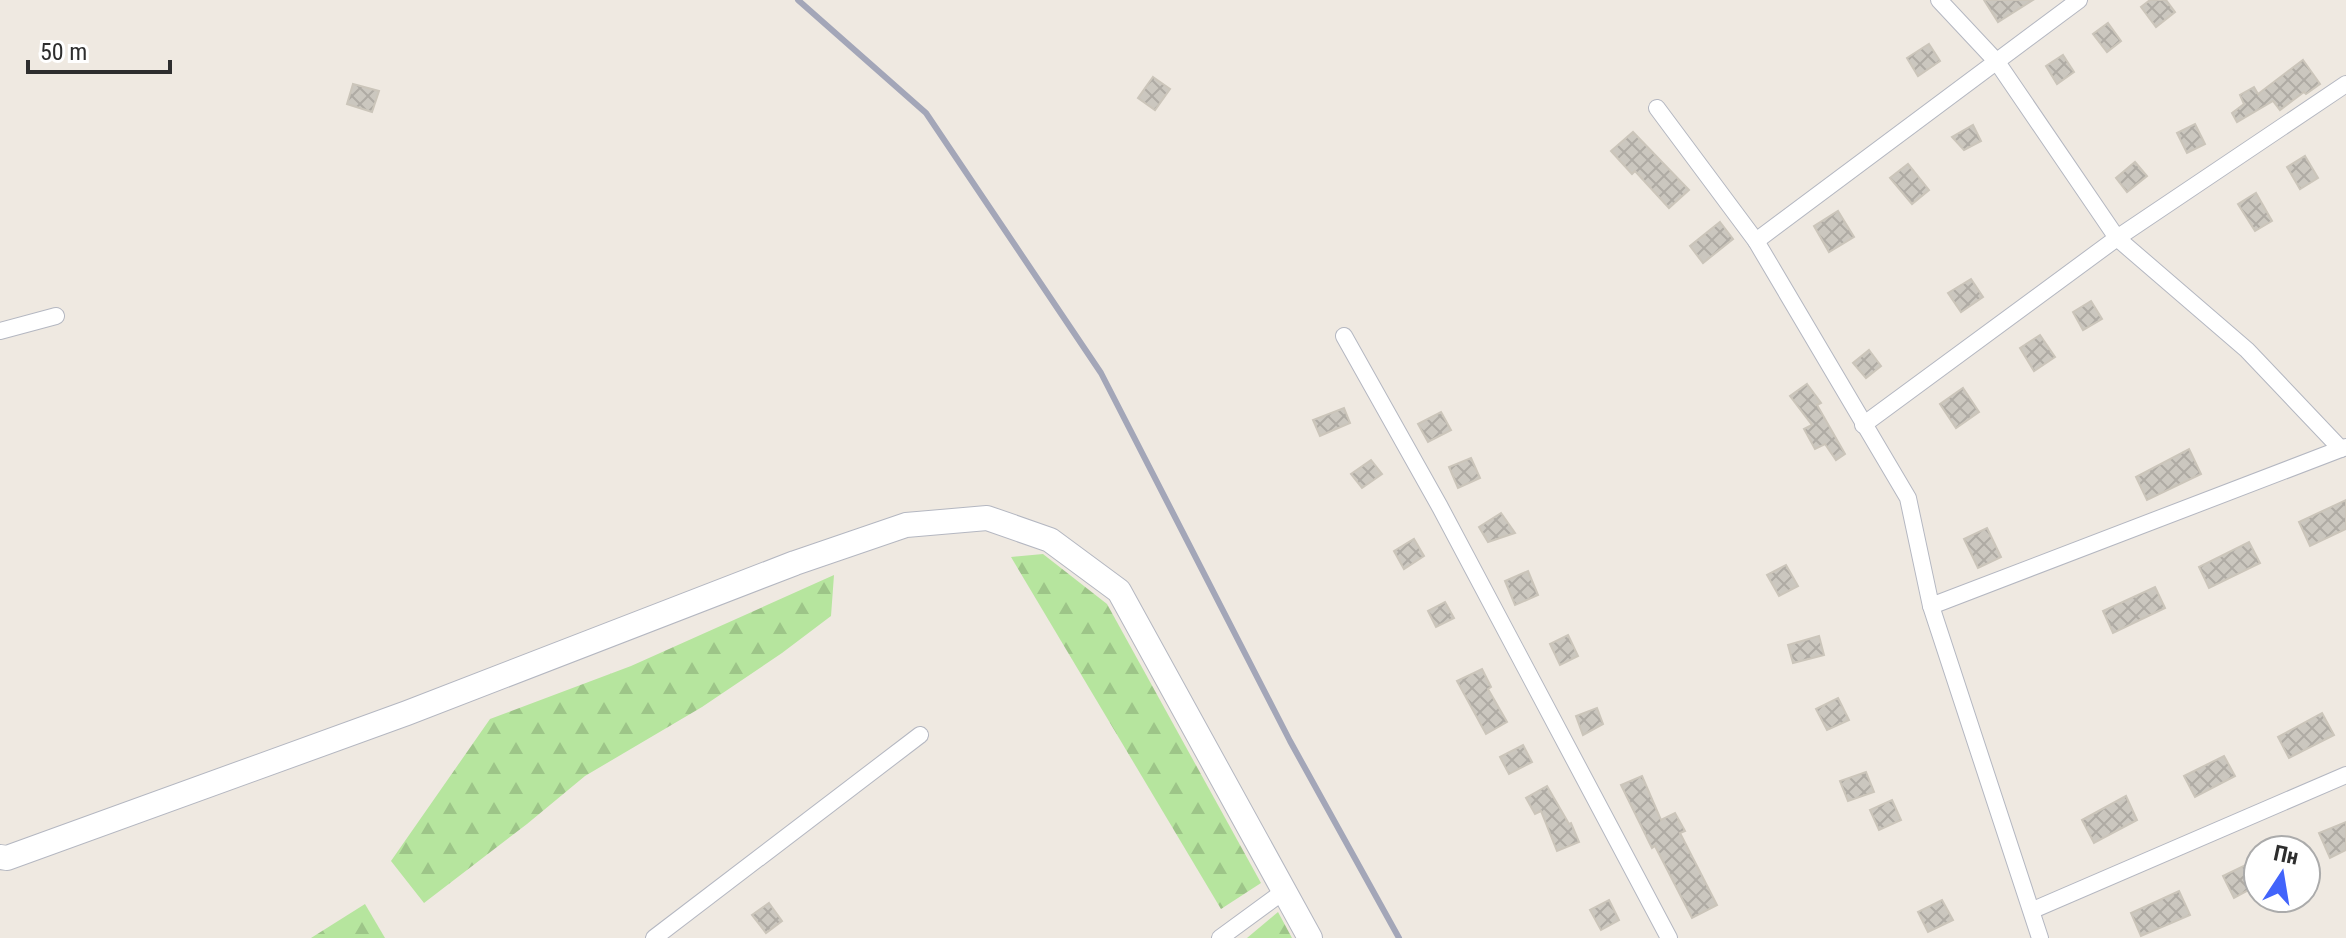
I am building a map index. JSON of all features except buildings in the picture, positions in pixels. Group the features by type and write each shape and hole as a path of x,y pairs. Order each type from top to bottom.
{"street":[{"path":"1931,606 2343,448 2247,350 2117,238 1997,62 1939,0"},
{"path":"1756,241 2079,0"},
{"path":"1863,425 2117,238 2346,84"},
{"path":"1657,108 1756,241 1908,498 1931,606 2040,938"},
{"path":"0,331 56,316"},
{"path":"1344,336 1440,507 1669,938"},
{"path":"0,857 7,858 407,713 795,563 906,525 987,518 1050,540 1119,591 1310,938"},
{"path":"654,938 920,735"},
{"path":"2033,910 2346,775"},
{"path":"1220,938 1284,891"}],"green space":[{"path":"1043,554 1107,604 1261,883 1221,909 1011,557"},
{"path":"834,575 831,616 702,707 585,776 424,903 391,861 490,719 631,666"},
{"path":"365,904 385,938 311,938"},
{"path":"1278,912 1292,938 1247,938"}],"railway":[{"path":"798,0 926,113 1101,373 1290,741 1399,938"}]}
